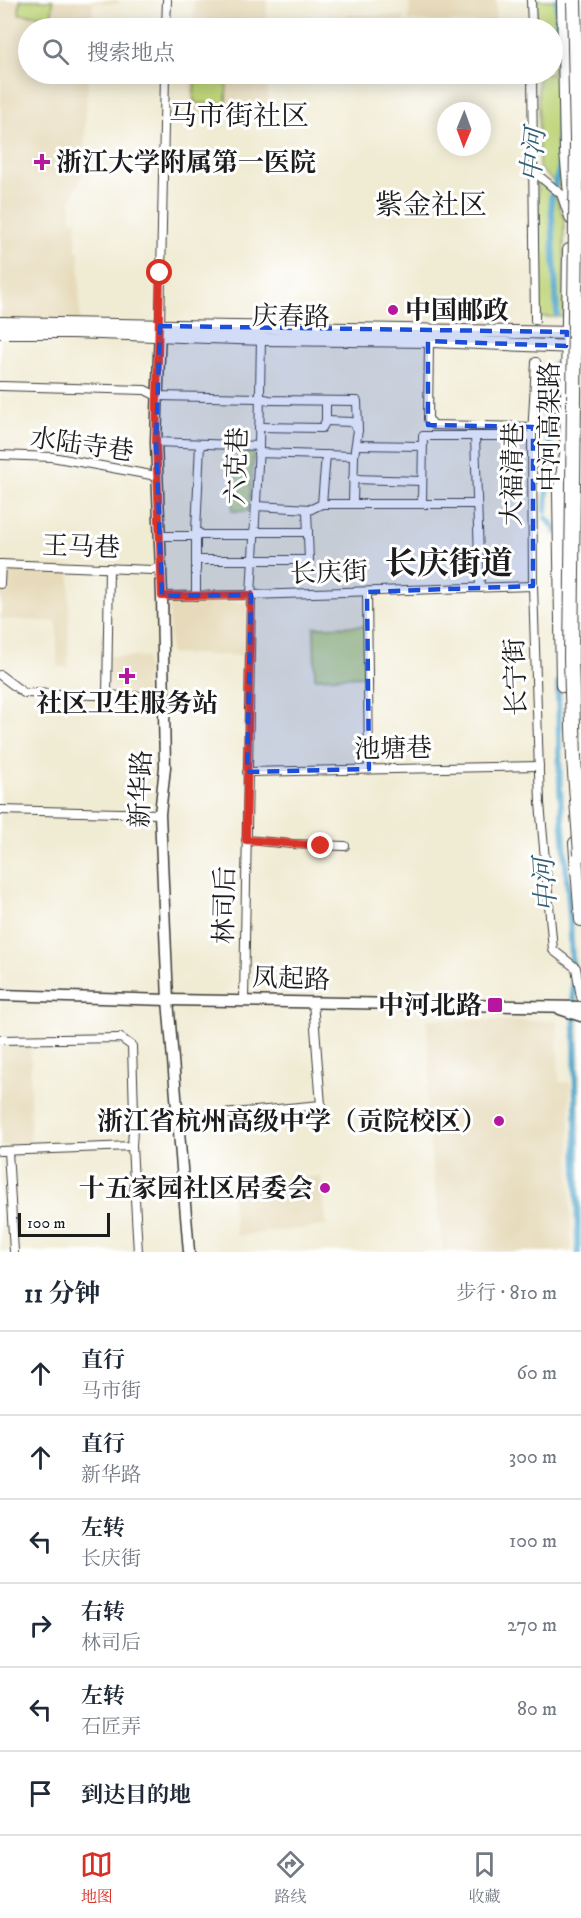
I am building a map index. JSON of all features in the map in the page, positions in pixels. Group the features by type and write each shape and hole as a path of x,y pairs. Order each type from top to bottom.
{"highway":[{"path":"564,0 567,152 572,199"},
{"name":"中河高架路","path":"574,0 577,140 571,647 574,759 581,854"},
{"path":"566,459 560,493 562,685 574,759"},
{"name":"中河高架路","path":"581,507 581,680"}],"main road":[{"path":"569,0 572,199 566,346 566,459 569,472 566,586 567,752 581,921"},
{"name":"庆春路","path":"0,323 160,330 261,338 429,341 581,348"},
{"name":"庆春路","path":"0,332 160,330 581,333"}],"street":[{"path":"166,18 167,0"},
{"path":"531,0 532,18"},
{"path":"160,330 165,84"},
{"path":"532,84 535,320"},
{"path":"533,171 561,194 570,220"},
{"name":"新华路","path":"160,330 156,442 165,767 160,814 168,1000 189,1252"},
{"name":"六克巷","path":"251,595 259,450 261,338"},
{"path":"429,341 428,419 434,425 533,427"},
{"name":"大福清巷","path":"533,586 532,436 536,362"},
{"path":"0,386 145,390 157,396 357,401 358,430 354,456 353,504"},
{"path":"259,427 322,428 326,421 326,400"},
{"path":"326,421 352,422 358,430"},
{"path":"422,503 423,436 532,436"},
{"path":"475,436 480,588"},
{"path":"156,442 354,456"},
{"path":"200,444 196,531 202,535 308,532"},
{"path":"356,445 422,446"},
{"name":"水陆寺巷","path":"0,455 52,457 151,475 157,479"},
{"path":"322,504 326,455"},
{"path":"353,479 422,481"},
{"path":"201,560 309,560 307,511 322,504 477,504"},
{"path":"256,506 311,509"},
{"path":"159,536 196,536 196,596"},
{"path":"0,584 1,564"},
{"name":"王马巷","path":"1,564 152,570 160,567"},
{"path":"107,696 109,568"},
{"name":"长庆街","path":"162,596 533,586"},
{"name":"长宁街","path":"533,586 539,766 553,950 576,968 577,1009"},
{"path":"367,592 369,769"},
{"name":"林司后","path":"244,1000 251,595"},
{"path":"0,675 24,693 163,697"},
{"name":"池塘巷","path":"247,772 539,766"},
{"path":"0,810 160,814"},
{"path":"246,840 345,846"},
{"name":"凤起路","path":"0,995 554,1006 577,1009"},
{"path":"178,1118 321,1105 313,1002"},
{"path":"0,1040 121,1038 132,1046 134,1113 132,1146 138,1252"},
{"path":"14,1252 4,1151 132,1146"}],"highlighted area":[{"path":"160,326 567,332 566,346 428,341 428,425 533,427 533,586 367,592 369,769 247,772 251,595 162,596 156,442"}],"shaded area":[{"name":"浙江大学附属第一医院","path":"0,0 119,0 119,4 93,2 92,18 18,18 18,84 87,84 83,173 71,202 71,220 77,221 76,251 79,251 80,323 0,323"},
{"path":"194,0 267,0 267,18 193,18"},
{"path":"410,0 496,0 496,18 409,18"},
{"path":"346,14 404,16 404,18 346,18"},
{"path":"191,84 267,84 268,104 203,104 203,114 190,113"},
{"path":"1,564 70,567 68,668 57,667 57,622 0,619"},
{"path":"169,602 247,602 246,656 170,654"},
{"name":"社区卫生服务站","path":"108,656 147,657 146,697 107,696"},
{"name":"浙江省杭州高级中学（贡院校区）","path":"427,1019 557,1021 559,1082 570,1083 571,1252 443,1252 425,1086 430,1085"},
{"path":"0,1044 31,1044 30,1145 0,1146"},
{"path":"321,1176 327,1226 236,1236 230,1186"}],"green space":[{"path":"20,0 53,0 52,16 19,14"},
{"path":"536,0 557,0 557,18 537,18"},
{"path":"195,84 227,84 226,104 194,103"},
{"path":"538,84 559,84 561,189 539,168"},
{"path":"538,180 556,197 564,219 564,317 538,317"},
{"path":"238,449 254,451 249,511 232,511"},
{"path":"367,626 368,676 315,678 314,627"}],"waterway":[{"name":"中河","path":"557,0 557,18"},
{"name":"中河","path":"557,314 551,196 559,170 558,84"},
{"name":"中河","path":"546,510 554,365"},
{"name":"中河","path":"546,518 555,528 555,532"},
{"name":"中河","path":"558,683 560,789 570,916 575,1029 578,1252"}],"place":[{"name":"浙江大学附属第一医院","path":"42,162"},
{"name":"中国邮政","path":"393,310"},
{"name":"社区卫生服务站","path":"127,676"},
{"name":"中河北路","path":"495,1005"},
{"name":"浙江省杭州高级中学（贡院校区）","path":"499,1121"},
{"name":"十五家园社区居委会","path":"325,1188"}],"district":[{"name":"马市街社区","path":"239,115"},
{"name":"紫金社区","path":"431,204"},
{"name":"长庆街道","path":"449,563"}],"route":[{"path":"160,273 156,442 162,596 251,595 246,840 321,846"}]}
